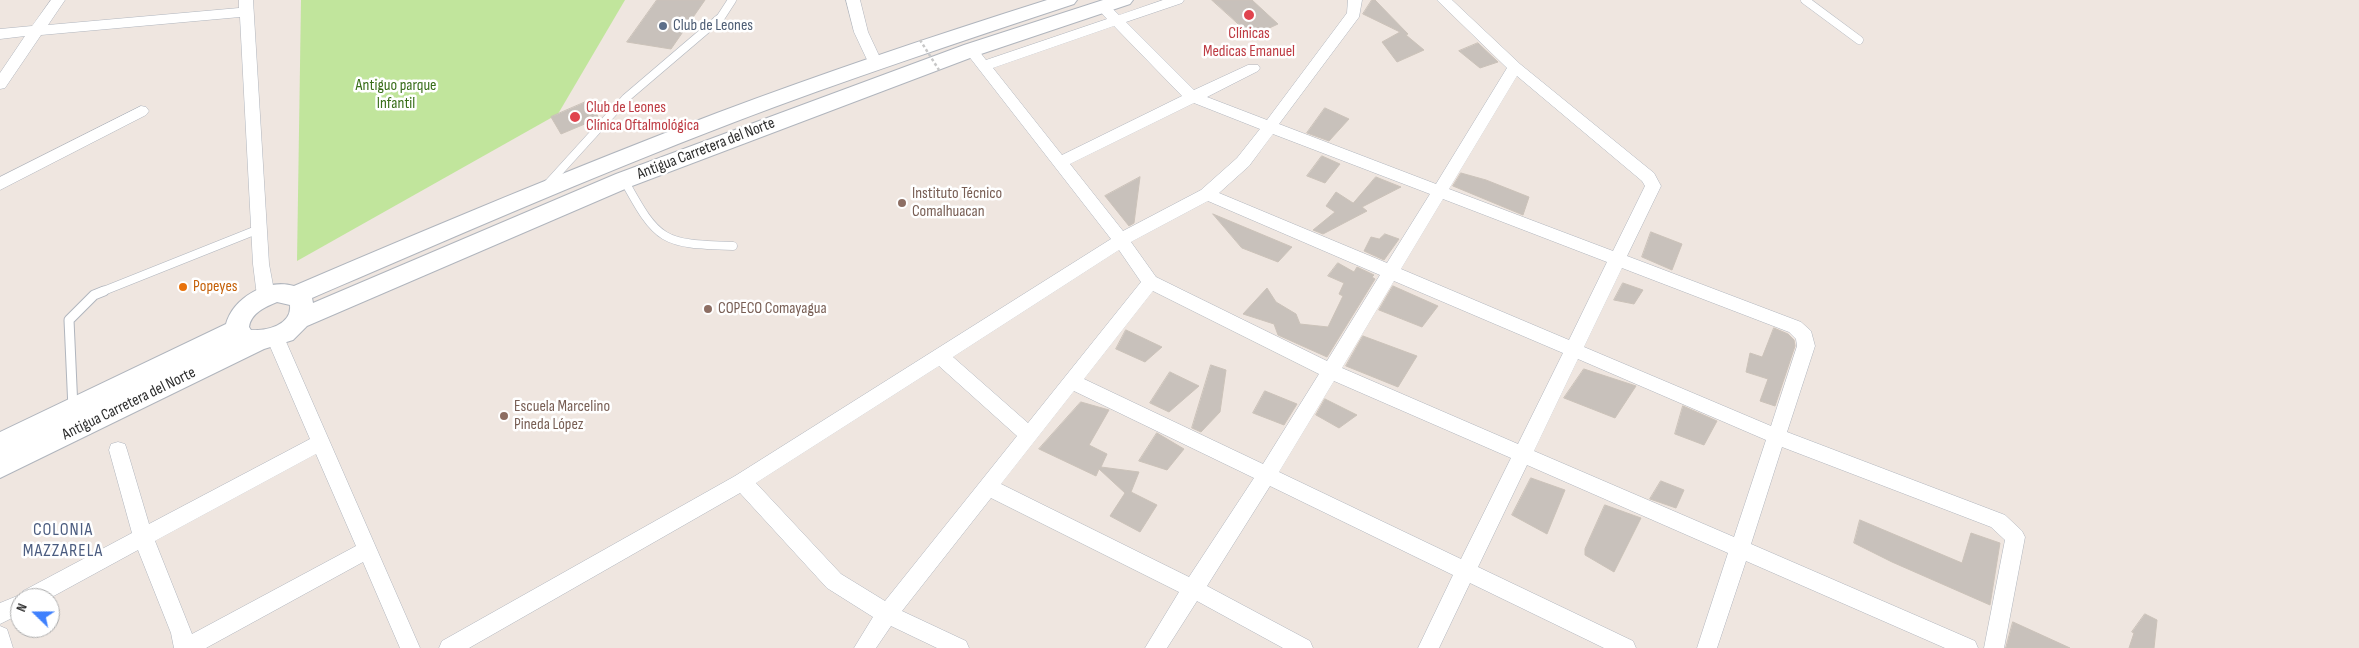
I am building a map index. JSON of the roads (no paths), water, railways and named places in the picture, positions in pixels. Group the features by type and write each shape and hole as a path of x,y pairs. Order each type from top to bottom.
{"main road":[{"path":"972,50 1022,0"},
{"name":"Antigua Carretera del Norte","path":"296,296 544,189 727,117 876,64 972,50 1067,0"},
{"name":"Antigua Carretera del Norte","path":"298,320 624,180 972,50 1110,14 1123,0"},
{"path":"277,293 296,296 301,300 303,307 298,320 284,333 256,336 240,315 247,308 266,296 277,293"},
{"name":"Antigua Carretera del Norte","path":"0,444 73,409 256,336"},
{"name":"Antigua Carretera del Norte","path":"0,467 256,336"}],"street":[{"path":"0,84 58,0"},
{"path":"853,0 861,32 876,64"},
{"path":"1110,14 1176,0"},
{"path":"449,648 742,482 1121,240 1208,194 1243,162 1267,127 1354,14 1355,0"},
{"path":"1428,648 1653,186 1648,177 1515,67 1444,0"},
{"path":"0,34 36,32 247,6 259,228 266,296"},
{"path":"1110,14 1192,97 1795,327 1805,336 1806,346 1778,437 1707,648"},
{"path":"972,50 1121,240 1150,282 1330,371 1968,648"},
{"path":"1156,648 1267,475 1515,67"},
{"path":"1059,163 1253,68"},
{"path":"0,184 141,111"},
{"path":"1208,194 1778,437 1998,521 2015,537 1994,648"},
{"path":"864,648 887,614 1150,282"},
{"path":"256,336 321,442 366,550 410,648"},
{"path":"940,356 1029,435"},
{"path":"1071,382 1626,648"},
{"path":"49,588 321,442"},
{"path":"118,450 143,537 181,633 185,648 366,550"},
{"path":"742,482 834,582 887,614 959,648"},
{"path":"988,487 1193,589 1303,648"},
{"path":"0,636 3,648"}],"lane":[{"path":"544,189 626,98 721,17 732,0"},
{"path":"1805,0 1859,40"},
{"path":"624,180 652,227 670,239 692,244 733,246"},
{"path":"73,409 68,320 81,306 94,295 259,228"}],"place":[{"name":"Clínicas Medicas Emanuel","path":"1249,15"},
{"name":"Club de Leones","path":"663,26"},
{"name":"Club de Leones Clínica Oftalmológica","path":"575,117"},
{"name":"Instituto Técnico Comalhuacan","path":"902,203"},
{"name":"Popeyes","path":"183,287"},
{"name":"COPECO Comayagua","path":"708,309"},
{"name":"Escuela Marcelino Pineda López","path":"504,416"}],"district":[{"name":"COLONIA MAZZARELA","path":"63,540"}],"park label":[{"name":"Antiguo parque Infantil","path":"396,95"}]}
